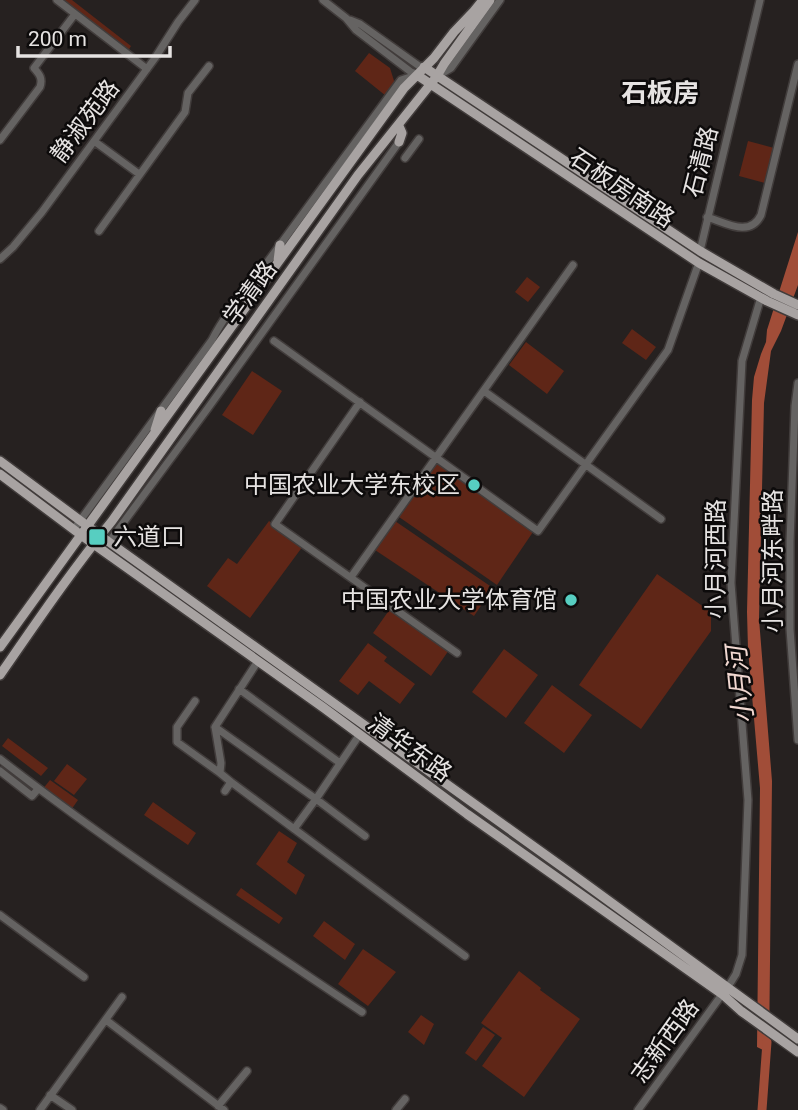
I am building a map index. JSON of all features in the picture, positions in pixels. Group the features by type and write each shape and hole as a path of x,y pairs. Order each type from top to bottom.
{"main road":[{"name":"学清路","path":"81,528 153,436 404,88 483,0"},
{"name":"学清路","path":"0,675 358,176 434,80 490,0"},
{"path":"421,71 434,80"},
{"name":"石板房南路","path":"434,80 773,298 798,311"},
{"name":"石板房南路","path":"434,80 699,263 761,297 773,298"},
{"path":"399,126 402,133 399,142"},
{"path":"278,263 280,245"},
{"path":"153,436 160,411"},
{"name":"清华东路","path":"0,461 81,528"},
{"name":"清华东路","path":"0,474 97,539 258,661 558,878 798,1039"},
{"path":"0,647 81,528"},
{"name":"清华东路","path":"97,539 109,542 565,869 725,990 753,1019 798,1052"},
{"path":"558,878 565,869"}],"street":[{"path":"57,0 147,69"},
{"name":"静淑苑路","path":"0,259 42,212 195,0"},
{"path":"323,0 346,18 356,30 411,72 421,71"},
{"name":"学清路","path":"434,80 451,68 500,0"},
{"name":"石清路","path":"700,251 760,0"},
{"path":"0,140 40,87 41,76 34,68 75,14"},
{"path":"707,217 737,227 750,228 758,223 798,64"},
{"path":"99,231 185,112 188,93 209,66"},
{"name":"学清路","path":"81,528 238,299 401,80 421,71"},
{"path":"405,158 419,139"},
{"path":"94,141 139,174"},
{"name":"学清路","path":"109,542 399,142"},
{"path":"351,577 573,265"},
{"path":"274,341 538,531 668,350 697,268"},
{"name":"小月河西路","path":"725,990 736,974 742,955 748,800 731,583 743,362 761,297"},
{"name":"小月河东畔路","path":"798,383 790,542 798,740"},
{"path":"484,391 661,519"},
{"path":"360,402 275,524 457,653"},
{"path":"220,773 215,727 258,661"},
{"path":"239,689 341,763"},
{"path":"195,701 177,727 177,742 464,956"},
{"path":"215,727 365,836"},
{"path":"293,829 360,734"},
{"path":"0,759 38,789 362,1013"},
{"path":"0,772 33,796 38,789"},
{"path":"225,791 231,782"},
{"path":"0,915 84,976"},
{"name":"志新西路","path":"638,1110 725,990"},
{"path":"40,1110 122,997"},
{"path":"106,1020 221,1108 247,1071"},
{"path":"50,1095 72,1110"},
{"path":"396,1110 405,1099"}],"shaded area":[{"path":"60,0 72,0 131,46 127,53"},
{"path":"369,53 390,68 395,84 386,96 355,71"},
{"path":"748,141 774,148 765,183 739,176"},
{"path":"798,232 798,285 771,351 764,403 759,619 772,781 769,1053 757,1047 760,788 747,612 752,400 754,377"},
{"path":"527,277 540,287 528,302 515,292"},
{"path":"632,329 656,347 646,360 622,343"},
{"path":"526,342 564,371 547,394 509,365"},
{"path":"252,371 282,391 253,435 222,415"},
{"path":"437,463 533,532 497,585 399,517"},
{"path":"269,521 303,546 250,618 207,586 228,558 237,564"},
{"path":"395,521 493,588 474,616 375,550"},
{"path":"657,574 711,612 711,631 641,729 579,685"},
{"path":"390,609 449,650 431,676 373,633"},
{"path":"368,643 387,657 384,661 415,684 400,704 369,681 358,695 339,681"},
{"path":"504,649 538,675 506,718 472,692"},
{"path":"552,685 592,715 564,753 524,723"},
{"path":"8,738 48,768 41,776 2,746"},
{"path":"67,764 87,779 74,795 54,781"},
{"path":"50,780 78,800 71,810 42,790"},
{"path":"153,802 196,833 188,845 144,815"},
{"path":"279,831 297,843 287,862 305,875 296,895 256,864"},
{"path":"241,888 283,918 279,924 236,895"},
{"path":"324,921 355,944 345,960 313,936"},
{"path":"363,949 396,972 368,1006 338,984"},
{"path":"519,971 580,1019 524,1097 482,1066 502,1038 481,1023"},
{"path":"421,1015 434,1024 424,1045 408,1032"},
{"path":"483,1027 495,1035 476,1061 465,1053"}],"waterway":[{"name":"小月河","path":"762,1110 767,1042"}],"place":[{"name":"中国农业大学东校区","path":"474,485"},
{"name":"六道口","path":"97,537"},
{"name":"中国农业大学体育馆","path":"571,600"}],"district":[{"name":"石板房","path":"660,93"}]}
